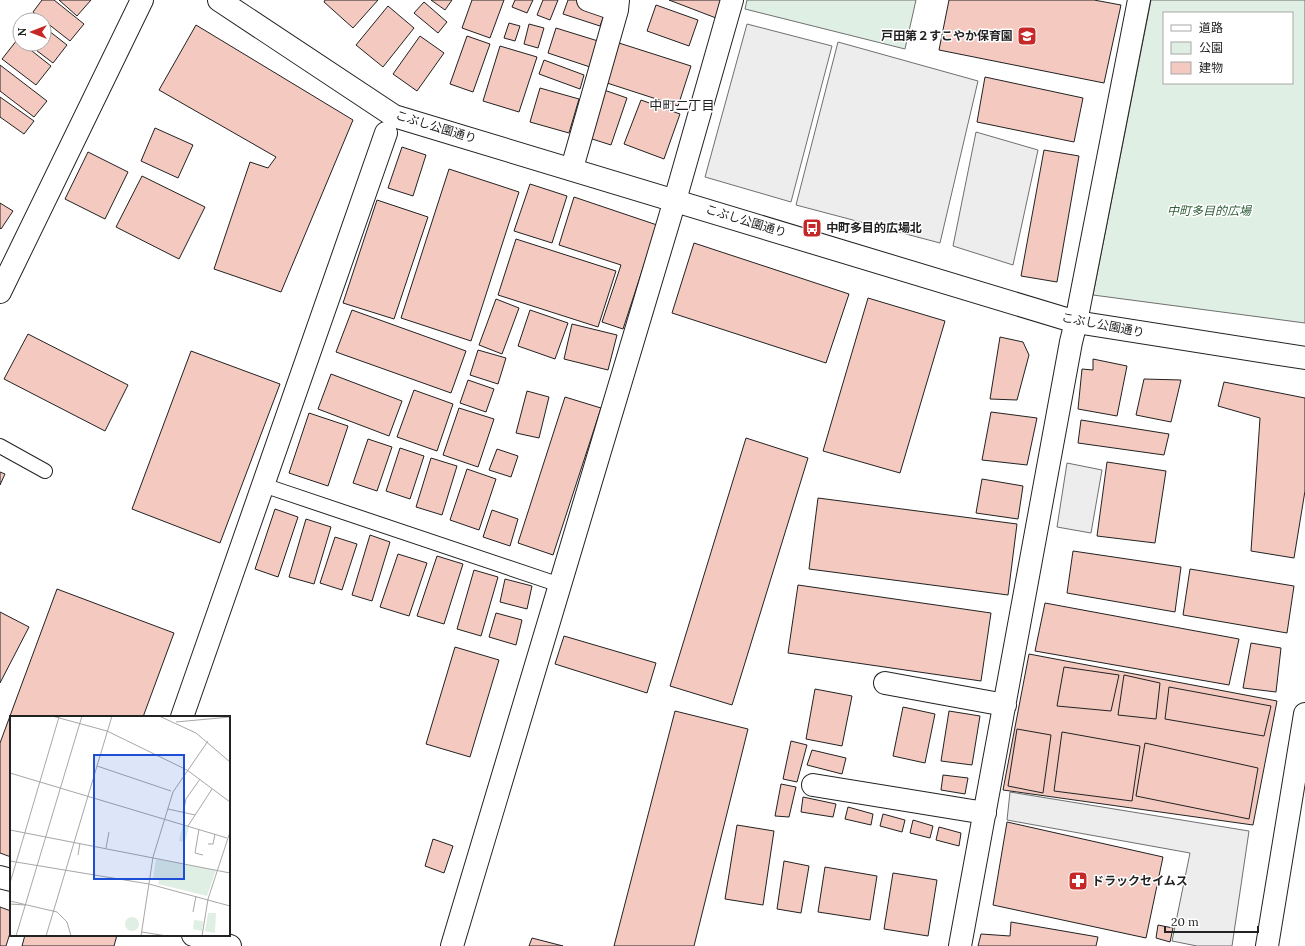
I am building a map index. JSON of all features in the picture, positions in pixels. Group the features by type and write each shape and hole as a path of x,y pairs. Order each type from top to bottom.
{"street":[{"path":"0,292 142,0"},
{"name":"こぶし公園通り","path":"220,0 394,116 572,168 1076,322 1305,358"},
{"path":"572,168 618,5 588,0"},
{"path":"452,946 675,200 732,0"},
{"path":"960,946 1071,342 1138,0"},
{"path":"182,716 386,133"},
{"path":"885,683 1005,705"},
{"path":"1267,946 1305,714"},
{"path":"813,785 985,813"},
{"path":"0,877 10,880"},
{"path":"196,936 230,946"}],"lane":[{"path":"0,446 44,470"},
{"path":"263,485 560,584"}],"green space":[{"path":"747,0 916,0 905,49 745,9"},
{"name":"中町多目的広場","path":"1151,0 1305,0 1305,323 1093,295"}],"shaded area":[{"path":"747,24 832,46 791,202 705,177"},
{"path":"838,42 978,81 940,243 796,205"},
{"path":"976,132 1038,150 1013,265 953,246"},
{"path":"1067,463 1102,470 1091,533 1057,527"},
{"path":"1010,792 1249,831 1232,946 1197,946 1172,941 1190,853 1007,820"}],"building":[{"path":"42,0 54,0 84,24 70,41 52,27 52,12 33,12"},
{"path":"59,0 91,0 77,16"},
{"path":"325,0 378,0 353,28 324,2"},
{"path":"431,0 452,0 445,10"},
{"path":"472,0 504,0 490,38 462,28"},
{"path":"515,0 533,0 527,13 512,7"},
{"path":"543,0 558,0 550,20 537,15"},
{"path":"568,0 576,0 606,10 600,26 563,14"},
{"path":"669,0 723,0 716,18"},
{"name":"戸田第２すこやか保育園","path":"949,0 1094,0 1121,5 1104,83 939,50"},
{"path":"424,2 447,22 438,33 414,13"},
{"path":"656,5 698,20 689,46 647,31"},
{"path":"388,6 414,28 383,67 356,45"},
{"path":"509,23 520,26 515,41 504,38"},
{"path":"529,24 544,28 538,48 524,44"},
{"path":"196,25 353,120 281,292 214,269 250,162 268,168 276,157 159,90"},
{"path":"556,28 598,41 590,67 548,53"},
{"path":"52,33 67,45 53,63 39,52 52,52"},
{"path":"420,36 444,53 417,91 393,74"},
{"path":"467,36 490,44 473,92 450,84"},
{"path":"619,43 691,66 678,106 607,83"},
{"path":"12,46 12,52 33,52 51,66 36,85 2,59"},
{"path":"500,46 537,57 519,112 483,101"},
{"path":"544,60 584,75 580,89 539,74"},
{"path":"0,65 47,101 34,117 0,91"},
{"path":"985,77 1083,98 1074,142 977,122"},
{"path":"540,88 579,99 569,133 530,122"},
{"path":"604,90 627,98 611,145 589,138"},
{"path":"0,97 34,121 24,134 0,117"},
{"path":"641,100 680,114 664,159 624,144"},
{"path":"155,128 193,145 178,178 141,161"},
{"path":"402,147 426,155 413,196 388,188"},
{"path":"1044,150 1079,156 1057,282 1021,276"},
{"path":"88,152 128,172 105,219 65,199"},
{"path":"449,169 519,192 471,341 401,318"},
{"path":"142,176 205,207 179,259 116,227"},
{"path":"530,184 567,196 552,243 514,231"},
{"path":"574,197 657,225 623,329 602,322 621,265 559,245"},
{"path":"377,200 428,217 394,319 343,303"},
{"path":"0,203 13,211 1,229 0,228"},
{"path":"516,239 616,271 598,327 498,295"},
{"path":"694,243 849,294 826,363 672,313"},
{"path":"868,298 945,321 900,473 823,451"},
{"path":"496,299 519,308 502,354 479,345"},
{"path":"352,310 466,351 451,393 336,352"},
{"path":"530,310 568,323 555,359 518,346"},
{"path":"572,324 617,335 608,370 564,359"},
{"path":"28,334 128,385 105,431 4,379"},
{"path":"1000,337 1023,342 1029,355 1017,400 990,399"},
{"path":"478,350 506,358 498,384 470,375"},
{"path":"191,351 280,384 220,543 132,509"},
{"path":"1093,359 1127,366 1117,416 1078,409 1082,369 1093,370"},
{"path":"331,374 402,401 389,436 318,409"},
{"path":"1144,379 1181,380 1171,422 1136,415"},
{"path":"468,380 494,389 486,412 460,403"},
{"path":"1224,382 1305,398 1305,491 1294,558 1251,551 1260,418 1218,406"},
{"path":"414,390 453,404 437,451 397,437"},
{"path":"527,391 549,397 539,438 516,433"},
{"path":"565,397 601,408 553,555 518,543"},
{"path":"459,408 494,419 478,467 443,455"},
{"path":"991,412 1037,418 1027,465 982,460"},
{"path":"309,413 348,426 328,486 289,473"},
{"path":"1081,420 1169,434 1164,455 1078,443"},
{"path":"746,438 808,458 732,705 670,686"},
{"path":"368,439 392,447 377,491 353,483"},
{"path":"400,448 424,456 410,499 386,491"},
{"path":"497,449 518,456 511,477 489,470"},
{"path":"431,458 457,466 442,515 416,507"},
{"path":"1107,462 1166,471 1155,543 1097,536"},
{"path":"467,469 496,479 479,530 450,520"},
{"path":"0,472 5,474 0,485"},
{"path":"982,479 1023,486 1018,519 976,513"},
{"path":"818,498 1017,524 1008,595 809,569"},
{"path":"275,509 298,517 278,577 255,569"},
{"path":"492,510 518,519 510,546 483,537"},
{"path":"306,519 331,527 314,584 289,577"},
{"path":"370,535 390,542 372,601 352,595"},
{"path":"335,537 357,544 342,590 320,583"},
{"path":"1073,551 1181,567 1175,612 1067,593"},
{"path":"398,554 427,563 409,616 380,607"},
{"path":"437,556 463,564 444,624 417,616"},
{"path":"1190,569 1294,586 1287,633 1183,615"},
{"path":"474,570 498,577 481,636 457,629"},
{"path":"505,579 532,586 527,609 500,602"},
{"path":"798,585 991,613 981,681 788,653"},
{"path":"57,589 174,633 143,716 10,716 10,857 0,853 0,743"},
{"path":"1045,603 1239,639 1229,685 1035,651"},
{"path":"0,612 29,627 0,683"},
{"path":"496,613 522,620 516,645 489,637"},
{"path":"564,636 656,663 647,693 555,664"},
{"path":"1251,643 1281,648 1276,692 1243,688"},
{"path":"455,647 499,660 470,757 426,744"},
{"path":"1029,654 1277,701 1253,825 1003,790"},
{"path":"1064,667 1119,675 1111,711 1057,706"},
{"path":"1124,675 1160,683 1156,719 1118,715"},
{"path":"1169,687 1271,706 1264,736 1165,719"},
{"path":"815,689 852,696 842,746 806,739"},
{"path":"903,707 935,714 925,763 893,756"},
{"path":"675,711 748,729 694,946 614,946"},
{"path":"949,711 980,716 972,765 941,761"},
{"path":"1017,729 1051,735 1043,793 1008,786"},
{"path":"1062,732 1140,746 1132,801 1054,791"},
{"path":"791,741 807,745 797,782 783,779"},
{"path":"1145,743 1258,768 1249,819 1136,796"},
{"path":"812,750 846,758 842,774 807,765"},
{"path":"943,775 968,778 965,794 941,790"},
{"path":"781,784 796,787 789,817 775,816"},
{"path":"803,797 836,804 833,817 801,812"},
{"path":"848,807 873,814 871,825 845,819"},
{"path":"883,814 905,820 902,832 880,826"},
{"path":"913,820 933,826 930,838 910,833"},
{"name":"ドラックセイムス","path":"1007,822 1163,857 1146,938 993,905"},
{"path":"737,825 774,831 763,905 725,899"},
{"path":"939,827 961,833 959,846 936,840"},
{"path":"433,839 453,846 444,873 425,866"},
{"path":"784,861 809,866 801,913 777,909"},
{"path":"825,867 877,876 870,920 818,912"},
{"path":"893,873 937,880 928,936 884,929"},
{"path":"0,907 10,911 10,933 6,946 0,946"},
{"path":"1011,922 1098,937 1096,946 978,946 981,934 1010,936"},
{"path":"1158,925 1173,928 1170,942 1156,938"},
{"path":"25,936 117,936 114,946 22,946"},
{"path":"532,938 563,946 529,946"}],"place":[{"name":"戸田第２すこやか保育園","path":"1027,36"},
{"name":"中町多目的広場北","path":"812,228"},
{"name":"ドラックセイムス","path":"1078,881"}],"district":[{"name":"中町二丁目","path":"682,105"}]}
